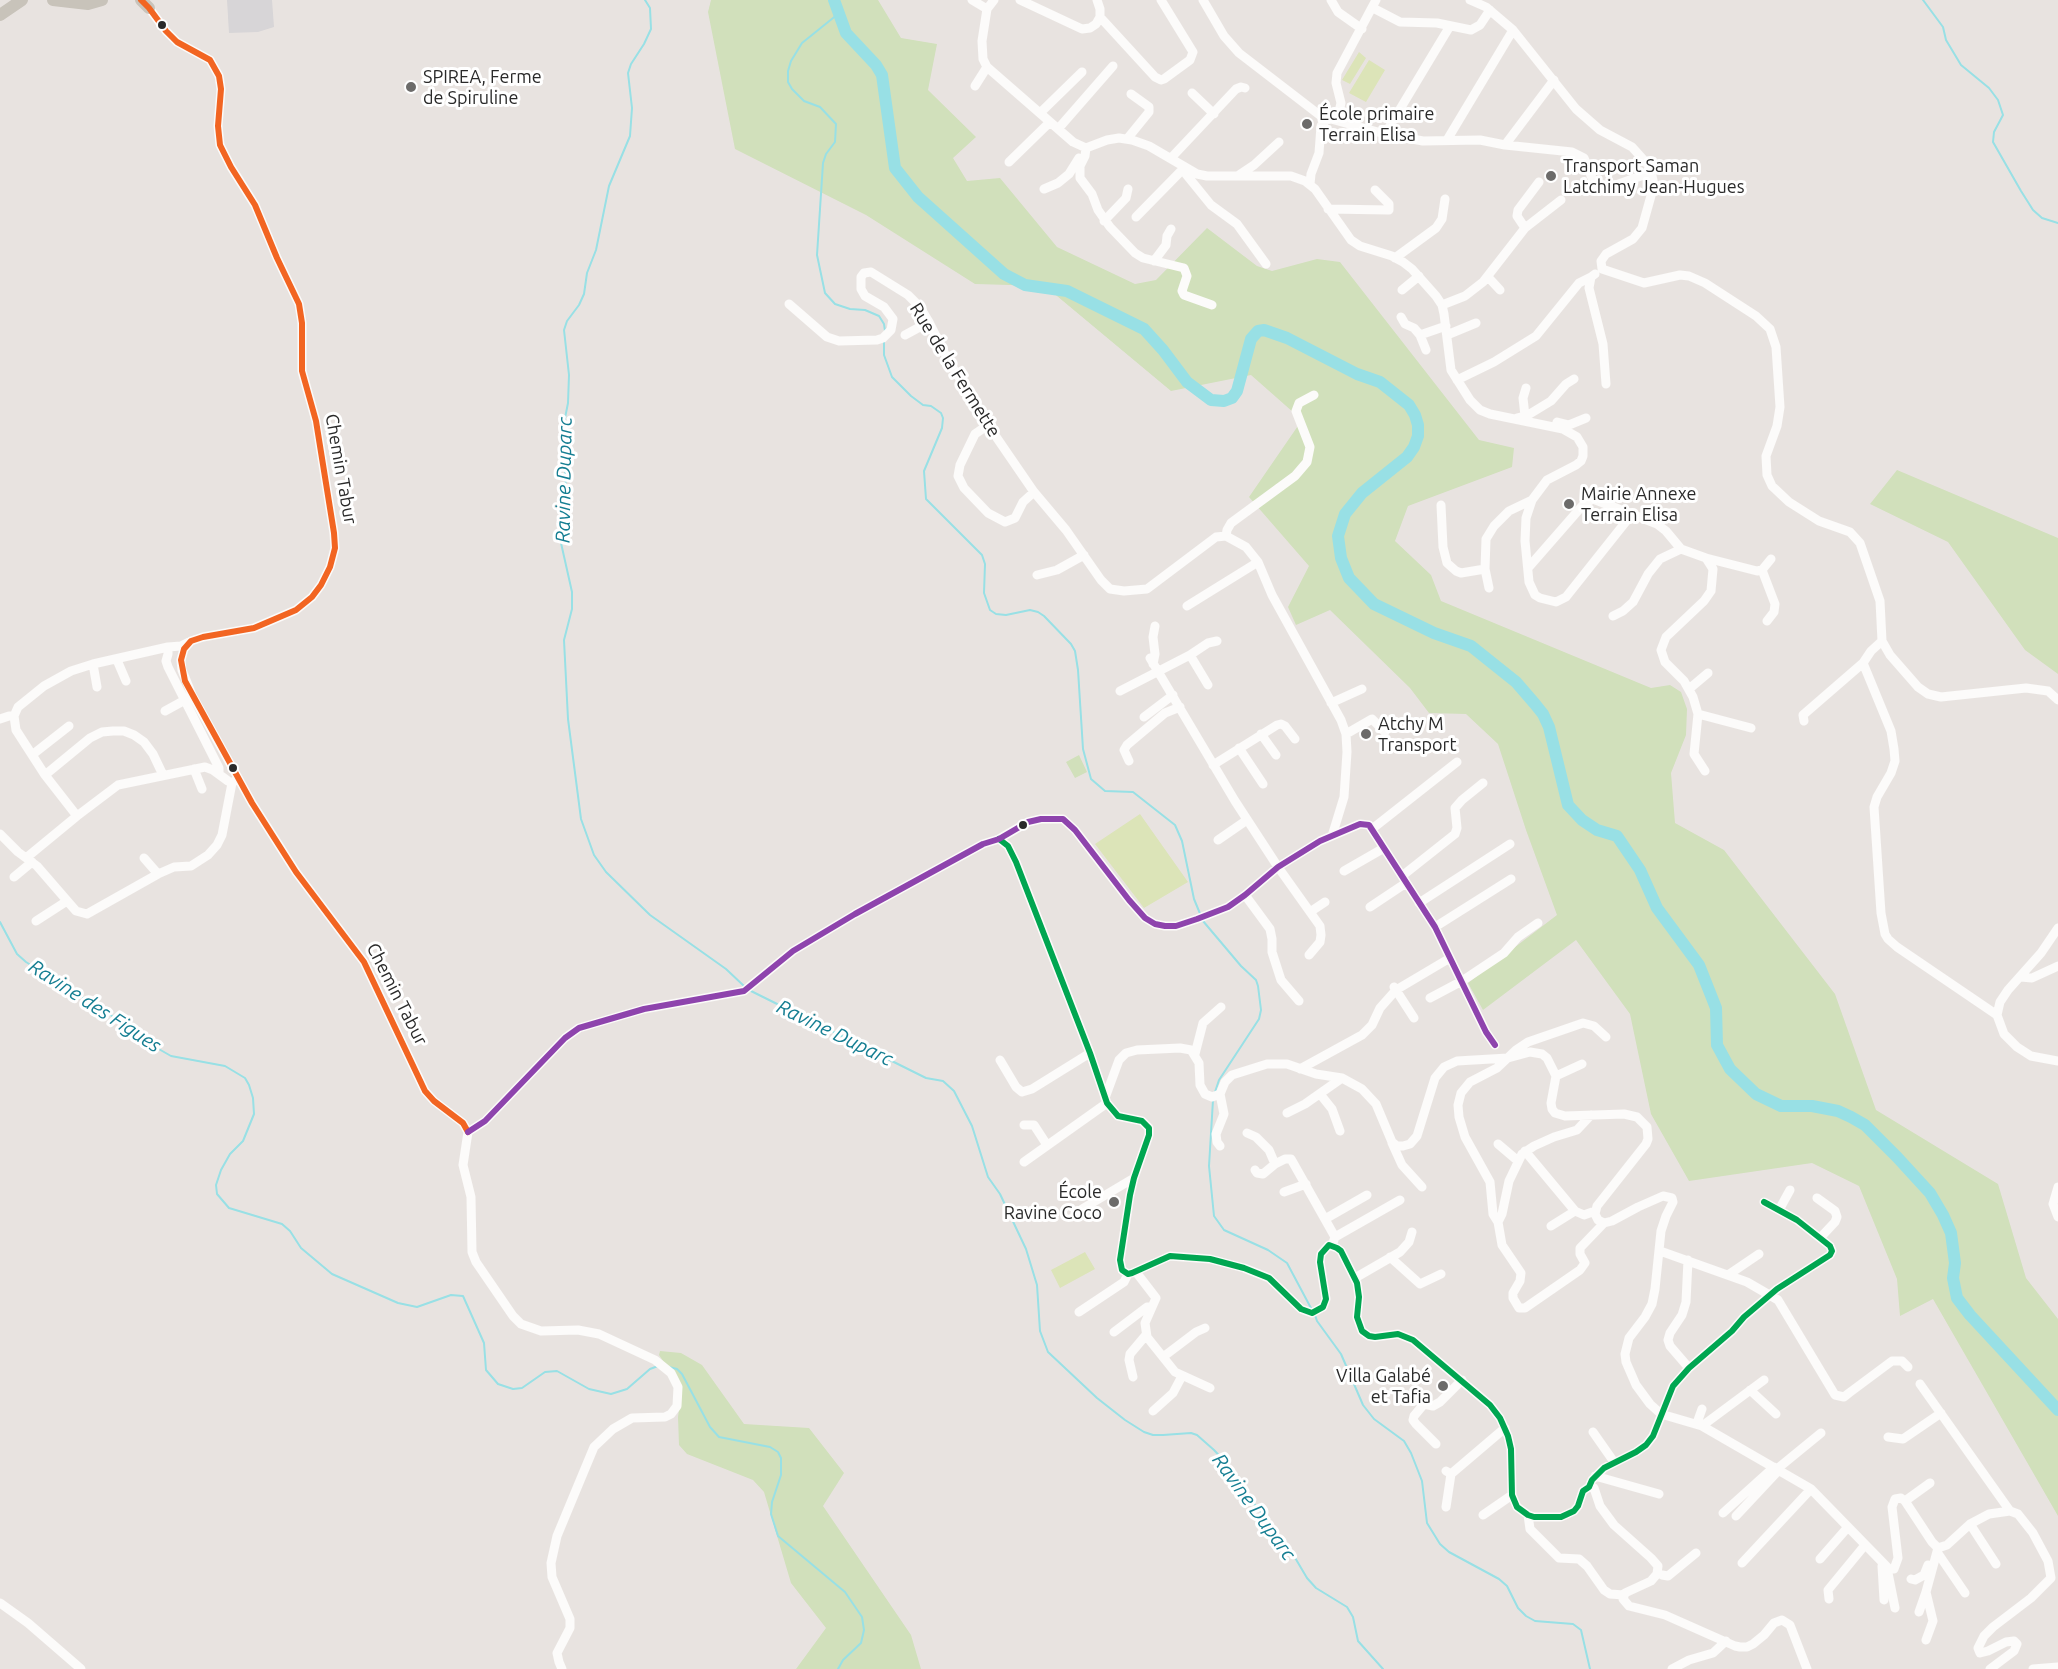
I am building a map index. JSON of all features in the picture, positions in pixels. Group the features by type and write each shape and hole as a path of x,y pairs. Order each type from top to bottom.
{"main road":[{"path":"0,15 22,0"},
{"path":"53,0 88,4 99,0"}],"street":[{"path":"972,0 987,9"},
{"path":"994,0 987,9 981,48 987,67 1073,142 1086,148"},
{"path":"1020,0 1082,29 1090,28 1100,17 1097,0"},
{"path":"1100,17 1155,77 1161,80 1192,58 1193,52 1161,0"},
{"path":"1203,0 1224,36 1239,52 1326,120 1337,120 1385,134 1423,141 1480,140 1577,153 1584,158 1594,183 1602,190 1652,172"},
{"path":"1331,0 1338,12 1362,29"},
{"path":"1470,0 1490,10 1513,30 1569,101 1588,121 1632,147 1647,162 1652,172 1654,190 1642,228 1633,239 1606,254 1601,261 1602,269"},
{"name":"Chemin Tabur","path":"14,716 18,707 44,686 71,671 93,664 168,650 203,637 254,628 296,610 312,597 321,585 330,567 334,548 334,533 316,421 302,371 302,323 299,304 255,205 220,145 218,126 221,89 219,76 210,60 177,42 166,31 146,3"},
{"path":"1337,120 1341,103 1336,83 1337,73 1375,4 1400,22 1474,29 1480,25 1490,10"},
{"path":"1385,134 1450,26"},
{"path":"1447,140 1513,30"},
{"path":"1010,162 1054,125 1113,66"},
{"path":"975,86 987,67"},
{"path":"1040,113 1082,72"},
{"path":"1505,145 1554,80"},
{"path":"1171,158 1236,89 1245,88"},
{"path":"1192,93 1214,114"},
{"path":"1127,140 1149,112 1149,107 1131,94"},
{"path":"1310,184 1311,174 1319,153 1321,126 1326,120"},
{"path":"1044,189 1058,183 1069,174 1086,148 1107,140 1127,140 1149,146 1197,174 1291,176 1310,184 1341,230 1355,244 1395,258 1419,276 1442,305 1451,370 1470,400 1480,410 1563,429 1577,437 1583,447 1581,461 1547,480 1532,500 1526,518 1525,541 1529,582 1535,595 1551,603 1562,600 1571,592 1632,514"},
{"path":"1237,176 1254,165 1279,142"},
{"path":"1086,148 1080,166 1080,178 1092,194 1104,221 1135,253 1154,261 1184,268 1186,276 1182,291 1184,295 1212,305"},
{"path":"1136,217 1184,168"},
{"path":"1184,168 1185,173 1211,205 1237,224 1266,264"},
{"path":"1525,228 1516,216 1539,182"},
{"path":"1104,221 1126,198 1128,189"},
{"path":"1328,209 1389,210 1389,204 1375,190"},
{"path":"1395,258 1436,228 1442,219 1445,199"},
{"path":"1442,305 1465,296 1488,277 1525,228 1561,200"},
{"path":"1154,261 1166,245 1167,236 1171,230"},
{"path":"1457,380 1494,362 1536,336 1579,283 1602,269"},
{"path":"1602,269 1644,283 1689,276 1705,283 1756,316 1770,329 1776,347 1780,407 1777,426 1765,462 1769,480 1779,494 1789,502 1819,521 1850,532 1860,543 1880,602 1882,641 1890,655 1918,687 1928,694 1941,697 2026,688 2048,691 2058,700"},
{"name":"Rue de la Fermette","path":"789,304 821,333 833,339 877,340 886,336 894,323 891,314 884,307 865,296 861,289 861,277 867,272 875,274 908,295 920,307 947,358 988,425 1034,492 1110,589 1141,591 1153,585 1211,540 1221,536 1226,537"},
{"path":"1402,290 1419,276"},
{"path":"1488,277 1500,290"},
{"path":"1591,277 1589,288 1603,344 1608,380"},
{"path":"1401,317 1405,324 1420,334 1426,350"},
{"path":"905,335 929,322"},
{"path":"1420,334 1476,323"},
{"path":"1515,419 1527,416 1551,401 1566,384 1574,379"},
{"path":"1526,388 1523,398 1527,416"},
{"path":"1314,395 1302,400 1296,407 1311,447 1307,462 1295,476 1232,523 1227,530 1226,537 1246,547 1258,562 1272,595 1346,734 1344,797 1332,836"},
{"path":"1527,416 1569,425 1586,418"},
{"path":"988,425 975,434 960,465 958,476 964,488 988,513 1005,522 1015,518 1023,502 1034,492"},
{"path":"1528,568 1589,500 1597,499 1661,527 1681,549 1750,570 1762,570"},
{"path":"1489,588 1484,546 1489,532 1509,511 1532,500"},
{"path":"1441,505 1443,547 1447,563 1461,573 1485,569"},
{"path":"1613,616 1633,602 1648,574 1660,559 1681,549"},
{"path":"1037,575 1057,570 1084,555"},
{"path":"1705,771 1694,754 1698,714 1689,689 1665,662 1661,650 1666,637 1704,601 1711,591 1713,569 1707,558"},
{"path":"1762,570 1771,559"},
{"path":"1187,606 1258,562"},
{"path":"1762,570 1775,604 1774,612 1767,621"},
{"path":"1155,627 1154,665 1247,820 1320,926 1322,935 1317,946 1309,955"},
{"path":"191,641 184,649 183,655 168,650 166,662 219,768 219,774"},
{"path":"1120,692 1154,665 1190,655 1208,643 1217,641"},
{"path":"1804,721 1806,712 1863,663 1882,641"},
{"name":"Chemin Tabur","path":"183,655 181,660 185,681 235,780 296,872 364,962 425,1090 434,1101 463,1123 468,1132"},
{"path":"1190,655 1208,685"},
{"path":"117,660 126,681"},
{"path":"1863,663 1891,731 1894,748 1895,761 1891,773 1874,807 1881,913 1885,934 1897,947 1997,1015"},
{"path":"93,664 97,687"},
{"path":"1689,689 1708,673"},
{"path":"1331,703 1362,689"},
{"path":"1144,717 1173,695"},
{"path":"165,711 185,700"},
{"path":"1129,761 1124,750 1127,745 1165,713 1180,706"},
{"path":"1698,714 1732,728 1751,728"},
{"path":"1,717 14,716 16,730 45,775 76,816"},
{"path":"1346,734 1372,719 1385,732"},
{"path":"1213,765 1281,724 1296,739"},
{"path":"32,755 69,726"},
{"path":"45,775 90,738 113,730 124,731 144,742 153,754 163,775"},
{"path":"1261,734 1276,755"},
{"path":"1239,748 1263,784"},
{"path":"1372,829 1456,762"},
{"path":"0,834 29,860 76,911 87,914 158,874 174,867 190,866 208,855 218,845 222,835 235,780 205,767 118,785 76,816 29,860 14,877"},
{"path":"194,769 202,789"},
{"path":"1370,907 1455,834 1457,828 1455,808 1461,800 1484,783"},
{"path":"562,1669 557,1653 570,1628 570,1619 552,1577 551,1563 557,1536 594,1447 613,1429 632,1418 665,1417 675,1411 679,1395 678,1387 671,1373 655,1360 599,1334 578,1330 541,1331 528,1328 513,1316 476,1262 472,1252 471,1197 463,1165 468,1132 485,1121 565,1038 579,1028 644,1009 744,991 808,941 983,844 999,839 1028,822 1041,819 1063,819 1075,830 1145,918 1155,924 1166,926 1176,926 1228,907 1278,867 1320,841 1360,824 1367,824 1435,927 1486,1032 1495,1045"},
{"path":"1218,840 1247,820"},
{"path":"999,839 1008,846 1013,856 1090,1053 1106,1101 1118,1116 1142,1121 1149,1128 1149,1135 1134,1178 1120,1260 1122,1270 1132,1273 1155,1293 1156,1298 1145,1323 1146,1335 1182,1376 1210,1388"},
{"path":"1419,903 1510,844"},
{"path":"1344,871 1384,848"},
{"path":"144,858 158,874"},
{"path":"1435,927 1511,879"},
{"path":"1245,895 1270,929 1272,952 1281,980 1299,1001"},
{"path":"36,921 67,901"},
{"path":"1310,912 1325,902"},
{"path":"1430,999 1504,953 1514,940 1538,923"},
{"path":"2058,928 2041,953 2008,990 2000,1002 1997,1015 2004,1034 2017,1047 2031,1056 2058,1060"},
{"path":"1300,1068 1365,1033 1395,988 1450,958"},
{"path":"2021,977 2032,978 2058,966"},
{"path":"1395,988 1414,1018"},
{"path":"1195,1054 1203,1023 1221,1008"},
{"path":"1606,1037 1591,1024 1579,1024 1528,1042 1497,1068 1479,1076 1461,1093 1458,1105 1459,1117 1465,1137 1490,1182 1493,1215 1498,1222 1502,1245 1521,1273 1520,1281 1513,1293 1515,1304 1521,1309 1525,1308 1584,1267 1585,1263 1580,1254 1580,1248 1604,1223 1649,1202 1668,1196 1672,1198 1673,1202 1663,1223 1652,1304 1629,1338 1625,1354 1636,1385 1650,1404 1661,1414 1699,1424 1811,1489 1884,1565 1894,1569 1898,1558 1892,1502 1899,1498 1905,1502 1965,1593"},
{"path":"1024,1162 1106,1101 1116,1065 1126,1053 1137,1050 1180,1048 1191,1050 1195,1054 1199,1063 1200,1085 1207,1096 1212,1098 1220,1094 1227,1080 1236,1074 1274,1063 1287,1064 1316,1074 1342,1078 1362,1089 1376,1104 1402,1165 1422,1188"},
{"path":"1392,1142 1396,1146 1403,1146 1415,1139 1435,1078 1444,1067 1457,1061 1508,1058 1530,1052 1542,1054 1548,1058 1556,1076 1551,1103 1553,1111 1560,1116 1631,1115 1643,1122 1649,1133 1646,1144 1595,1211 1584,1215 1575,1211 1526,1151"},
{"path":"1000,1060 1016,1087 1027,1092 1090,1053"},
{"path":"1556,1076 1582,1064"},
{"path":"1287,1113 1342,1078"},
{"path":"1220,1094 1224,1114 1216,1134 1216,1142 1220,1146"},
{"path":"1320,1094 1332,1109 1340,1131"},
{"path":"1498,1222 1508,1185 1518,1161 1526,1151 1554,1137 1577,1130 1592,1115"},
{"path":"1024,1125 1034,1125 1047,1145"},
{"path":"1247,1133 1264,1144 1275,1164"},
{"path":"1498,1144 1518,1161"},
{"path":"1255,1170 1263,1174 1275,1164 1291,1159 1355,1278 1359,1297 1357,1317 1362,1330 1369,1336 1375,1337 1398,1334 1407,1336 1421,1345 1490,1405 1505,1428 1511,1449 1512,1495 1517,1507 1534,1517 1566,1516 1578,1506 1583,1491 1589,1487 1595,1476 1614,1462 1646,1445 1653,1436 1673,1386 1689,1368 1770,1294 1830,1255 1832,1251 1830,1246 1797,1220 1764,1202"},
{"path":"1082,1209 1134,1178"},
{"path":"1284,1191 1306,1184"},
{"path":"2058,1186 2053,1204 2058,1217"},
{"path":"1779,1210 1790,1190"},
{"path":"1325,1219 1367,1195"},
{"path":"1817,1198 1834,1211 1837,1217 1820,1238"},
{"path":"1079,1312 1124,1282 1132,1273 1170,1256 1231,1263 1269,1278 1301,1309 1312,1313 1323,1307 1326,1294 1320,1257 1324,1248 1400,1200"},
{"path":"1551,1226 1575,1211"},
{"path":"1595,1211 1596,1218 1604,1223"},
{"path":"1355,1278 1404,1247 1409,1242 1412,1232"},
{"path":"1660,1251 1747,1282 1770,1294 1783,1305 1801,1340 1835,1395 1844,1397 1892,1361 1902,1361 1908,1367"},
{"path":"1728,1275 1759,1254"},
{"path":"1390,1257 1420,1284 1441,1274"},
{"path":"1688,1260 1686,1302 1682,1315 1670,1333 1668,1341 1689,1368"},
{"path":"1114,1332 1147,1307 1152,1307"},
{"path":"1163,1357 1196,1332 1205,1328"},
{"path":"1134,1377 1129,1360 1130,1354 1146,1335"},
{"path":"1153,1411 1173,1393 1182,1376"},
{"path":"1436,1444 1416,1424 1413,1420 1414,1416 1424,1404 1433,1406 1440,1402 1462,1380"},
{"path":"1699,1424 1764,1380"},
{"path":"1920,1384 2010,1510 2023,1519 2033,1533 2048,1561 2054,1580 1992,1627 1984,1636 1978,1648 1980,1653 1988,1652 2010,1641 2017,1644 2014,1651 1990,1669"},
{"path":"1750,1390 1776,1413"},
{"path":"1699,1424 1702,1409"},
{"path":"1894,1446 1941,1413"},
{"path":"1446,1507 1448,1472 1505,1428"},
{"path":"1593,1432 1614,1462"},
{"path":"1723,1513 1821,1433"},
{"path":"1888,1437 1903,1439"},
{"path":"1736,1516 1776,1468"},
{"path":"1595,1476 1659,1494"},
{"path":"1905,1502 1930,1483"},
{"path":"1589,1487 1595,1491 1600,1506 1614,1526 1656,1563 1659,1574"},
{"path":"1742,1563 1811,1489"},
{"path":"1482,1515 1512,1495"},
{"path":"1911,1579 1915,1580 1924,1575 1936,1549 1947,1545 1970,1524 1989,1514 2010,1510"},
{"path":"1528,1515 1530,1529 1559,1558 1575,1558 1584,1561 1604,1590 1610,1594 1624,1595"},
{"path":"1970,1524 1996,1564"},
{"path":"1820,1559 1848,1527"},
{"path":"1829,1599 1828,1590 1865,1545"},
{"path":"1919,1612 1936,1549"},
{"path":"1659,1574 1668,1576 1696,1553"},
{"path":"1685,1555 1651,1581 1628,1590 1624,1595 1624,1601 1629,1606 1665,1615 1735,1646 1750,1646 1774,1623 1782,1620 1790,1625 1807,1669"},
{"path":"1884,1565 1884,1600"},
{"path":"1884,1565 1895,1608"},
{"path":"1926,1592 1932,1621 1926,1640"},
{"path":"0,1603 28,1623 81,1669"},
{"path":"1672,1669 1689,1660 1713,1653 1726,1641"},
{"path":"2033,1669 2058,1667"}],"shaded area":[{"path":"227,0 272,0 274,27 258,32 229,33"}],"green space":[{"path":"711,0 878,0 901,38 937,44 928,90 976,137 953,158 967,181 1000,178 1057,247 1135,284 1156,280 1207,228 1257,266 1272,271 1317,259 1340,262 1479,440 1514,448 1512,467 1408,506 1395,541 1431,575 1441,601 1651,688 1670,685 1681,692 1687,709 1686,735 1671,773 1675,823 1724,850 1835,994 1876,1110 1998,1184 2026,1278 2058,1319 2058,1516 1933,1299 1900,1316 1897,1279 1859,1186 1812,1163 1689,1181 1651,1114 1630,1014 1576,940 1483,1010 1468,983 1557,915 1498,744 1466,714 1429,713 1410,688 1330,610 1296,625 1288,607 1309,566 1249,497 1302,420 1251,375 1171,391 1045,286 975,284 866,215 735,149 708,12"},
{"path":"1359,52 1366,58 1350,84 1342,80"},
{"path":"1369,60 1385,70 1366,102 1349,93"},
{"path":"1897,470 2058,538 2058,674 2025,650 1948,542 1870,504"},
{"path":"1079,755 1087,772 1075,778 1066,762"},
{"path":"1140,814 1188,882 1144,908 1095,844"},
{"path":"1085,1252 1095,1269 1060,1288 1051,1270"},
{"path":"660,1351 681,1353 702,1365 744,1424 809,1428 844,1473 823,1506 911,1635 921,1669 796,1669 826,1628 791,1583 764,1492 753,1480 687,1454 679,1445 678,1417 682,1389 659,1355"}],"waterway":[{"name":"Ravine Duparc","path":"645,0 650,8 651,29 628,73 632,108 630,136 609,186 596,250 587,273 584,294 564,330 569,375 568,403 563,428 567,512 561,543 572,592 572,609 564,640 568,719 581,819 594,855 606,872 650,915 726,969 744,986"},
{"path":"834,0 846,33 876,65 882,75 895,168 918,197 1004,274 1025,285 1067,291 1144,329 1187,382 1211,400 1224,401 1232,398 1237,391 1251,339 1258,331 1264,330 1287,338 1357,374 1380,382 1409,405 1418,425 1418,436 1414,447 1407,457 1362,493 1345,514 1338,536 1341,558 1349,578 1374,604 1434,633 1471,646 1516,682 1535,704 1549,727 1568,805 1582,820 1597,830 1617,836 1640,870 1657,908 1699,965 1716,1008 1717,1045 1730,1069 1756,1094 1781,1106 1812,1106 1838,1111 1851,1117 1865,1125 1897,1157 1930,1193 1951,1233 1955,1263 1953,1278 1957,1298 2058,1410"},
{"path":"1923,0 1943,27 1946,40 1961,65 1989,88 1998,100 2003,115 1994,132 1993,142 2021,191 2033,210 2042,218 2058,223"},
{"path":"838,14 802,43 791,61 788,82 804,101 820,107 836,124 835,142 826,154 823,163 817,255 825,293 835,304 850,309 865,310 879,316 885,331"},
{"path":"884,340 884,355 892,377 911,396 923,405 931,406 941,413 943,418 942,428 924,471 926,499 982,555 985,564 984,593 990,610 996,614 1006,615 1030,610 1038,612 1071,644 1075,651 1078,670 1083,749 1091,779 1105,791 1133,792 1175,825 1182,841 1194,899 1201,916"},
{"path":"1203,921 1241,966 1256,980 1261,1010 1259,1019 1219,1080 1215,1092"},
{"name":"Ravine des Figues","path":"0,922 17,954 26,962 131,1028 157,1048 171,1056 225,1066 245,1078 253,1098 254,1114 243,1141 230,1154 216,1185 217,1194 229,1208 282,1224 290,1231 301,1248 332,1274 398,1303 417,1307 451,1295 463,1296 484,1343 486,1370 498,1384 513,1389 522,1388 545,1372 557,1371 589,1389 611,1394 627,1389 650,1369 658,1366"},
{"name":"Ravine Duparc","path":"751,991 926,1078 943,1081 954,1091 972,1126 988,1177 1000,1194 1026,1249 1037,1285 1040,1331 1048,1352 1097,1398 1144,1432 1153,1435 1191,1433 1197,1435 1214,1450 1227,1464 1240,1489 1257,1507 1294,1556 1307,1578 1316,1588 1347,1607 1353,1617 1358,1641 1383,1669"},
{"path":"1213,1100 1209,1166 1214,1216 1224,1230 1268,1250 1287,1263 1312,1310"},
{"path":"1315,1315 1341,1354 1363,1405 1374,1419 1404,1441 1411,1453 1422,1481 1427,1523 1440,1544 1449,1552 1499,1579 1507,1586 1518,1608 1526,1616 1535,1621 1573,1624 1581,1630 1590,1669"},
{"name":"Ravine des Figues","path":"669,1367 677,1369 682,1374 710,1427 719,1437 770,1447 778,1452 781,1458 781,1475 772,1502 771,1514 778,1536 845,1592 862,1617 864,1630 861,1643 843,1660 838,1669"}],"transit line":[{"path":"141,0 177,42 210,60 219,76 221,89 218,126 220,145 255,205 299,304 302,323 302,371 316,421 335,548 330,567 321,585 312,597 296,610 254,628 191,641 184,649 181,660 185,681 252,803 296,872 364,962 425,1091 434,1101 463,1123 468,1132"},
{"path":"468,1132 485,1121 565,1038 579,1028 644,1009 744,991 793,951 855,914 983,844 999,839 1028,822 1041,819 1063,819 1075,830 1145,918 1155,924 1165,926 1176,926 1228,907 1278,867 1320,841 1360,824 1369,825 1435,927 1486,1032 1495,1045"},
{"path":"999,839 1008,846 1016,862 1107,1103 1118,1116 1142,1121 1149,1128 1149,1135 1130,1195 1120,1260 1122,1270 1128,1274 1132,1273 1170,1256 1210,1259 1244,1268 1269,1278 1301,1309 1312,1313 1323,1307 1326,1299 1320,1262 1321,1254 1329,1245 1337,1248 1341,1251 1357,1283 1359,1297 1357,1317 1362,1331 1369,1336 1398,1334 1413,1340 1490,1405 1500,1418 1511,1449 1512,1495 1517,1507 1528,1515 1561,1517 1574,1511 1583,1491 1604,1468 1646,1445 1653,1436 1673,1386 1689,1368 1777,1289 1830,1255 1832,1251 1830,1246 1797,1220 1764,1202"}],"place":[{"name":"SPIREA, Ferme de Spiruline","path":"411,87"},
{"name":"École primaire Terrain Elisa","path":"1307,124"},
{"name":"Transport Saman Latchimy Jean-Hugues","path":"1551,176"},
{"name":"Mairie Annexe Terrain Elisa","path":"1569,504"},
{"name":"Atchy M Transport","path":"1366,734"},
{"name":"École Ravine Coco","path":"1114,1202"},
{"name":"Villa Galabé et Tafia","path":"1443,1386"}]}
